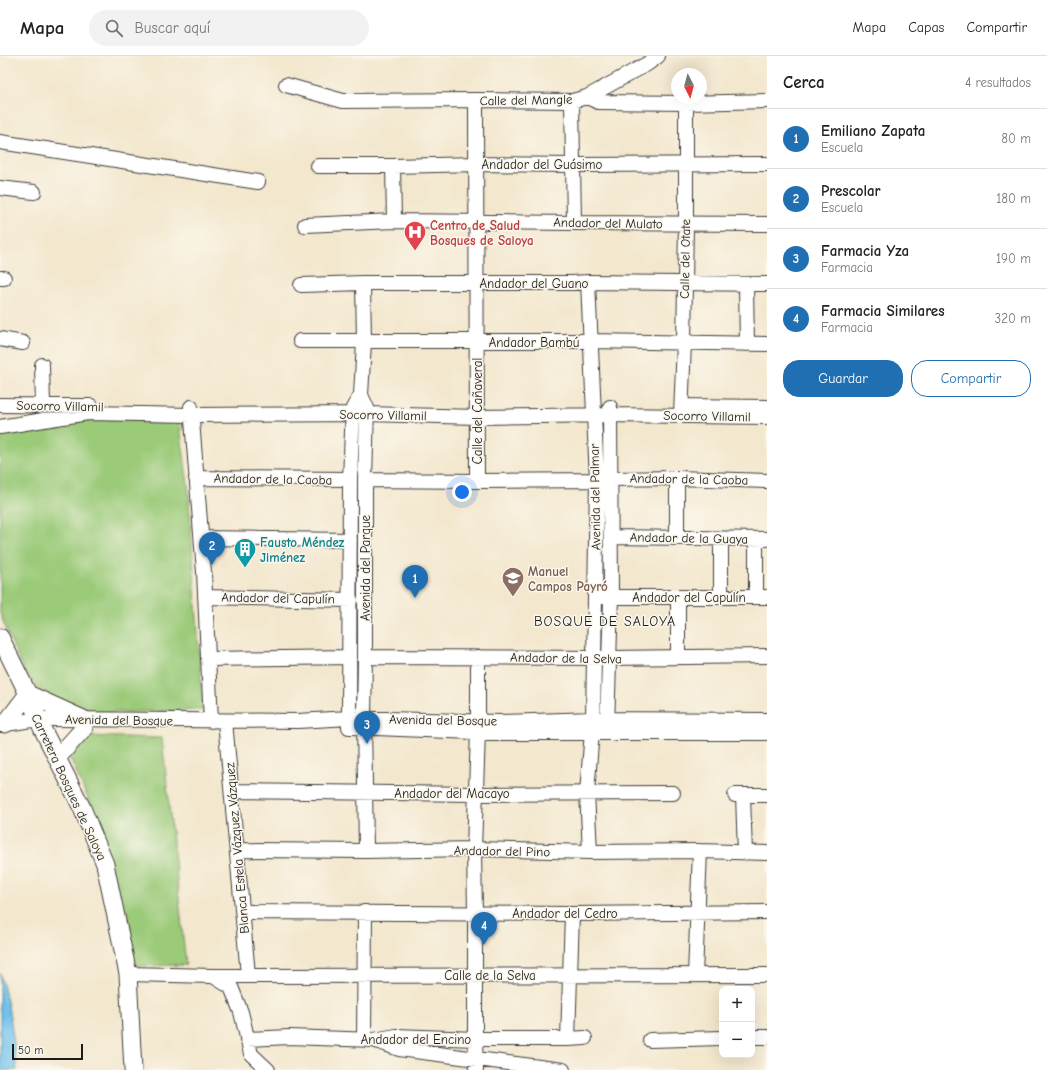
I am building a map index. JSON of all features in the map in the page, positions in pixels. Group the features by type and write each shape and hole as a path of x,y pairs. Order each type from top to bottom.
{"main road":[{"name":"Carretera Bosques de Saloya","path":"0,637 28,694 40,724 82,808 105,864 128,974 133,1070"},
{"path":"2,727 28,694 83,723 57,758"}],"street":[{"path":"587,97 647,64 658,56"},
{"name":"Calle del Mangle","path":"286,85 342,101 572,101 587,97 598,102 671,103"},
{"name":"Calle del Cañaveral","path":"476,100 477,481"},
{"path":"572,101 574,223"},
{"name":"Calle del Mangle","path":"707,102 767,101"},
{"name":"Calle del Otate","path":"682,410 686,224 686,104"},
{"path":"0,142 258,182"},
{"name":"Andador del Guásimo","path":"318,166 476,164 767,164"},
{"path":"393,166 394,221"},
{"path":"0,188 34,192"},
{"name":"Andador del Mulato","path":"305,225 394,221 767,224"},
{"name":"Andador del Guano","path":"302,285 363,283 588,282 767,284"},
{"name":"Avenida del Palmar","path":"588,282 593,410 604,479 611,537 611,597 607,726"},
{"path":"353,411 361,395 364,342 363,283"},
{"path":"746,284 747,344"},
{"path":"0,339 23,343"},
{"name":"Andador Bambú","path":"300,341 590,341 767,344"},
{"path":"42,365 44,405"},
{"path":"361,395 367,411"},
{"name":"Socorro Villamil","path":"0,405 44,405 191,411"},
{"name":"Socorro Villamil","path":"0,427 88,413 191,411 610,411 767,407"},
{"name":"Socorro Villamil","path":"682,410 767,417"},
{"name":"Blanca Estela Vázquez Vázquez","path":"191,411 202,538 209,659 232,792 248,975"},
{"name":"Avenida del Parque","path":"349,723 350,479 353,411"},
{"name":"Avenida del Parque","path":"366,851 364,723 365,480 367,411"},
{"name":"Avenida del Palmar","path":"590,852 587,794 592,725 595,597 610,411"},
{"name":"Andador de la Caoba","path":"196,478 350,479"},
{"path":"677,478 677,538"},
{"name":"Andador de la Caoba","path":"365,480 477,481 677,478 767,480"},
{"name":"Andador de la Guaya","path":"611,537 721,540 762,539"},
{"path":"202,538 350,540"},
{"path":"761,597 762,539"},
{"path":"721,540 721,597"},
{"name":"Andador del Capulín","path":"206,597 350,600"},
{"name":"Andador del Capulín","path":"595,597 761,597"},
{"path":"678,597 678,657"},
{"path":"476,1065 474,850 478,727 478,656"},
{"name":"Andador de la Selva","path":"365,657 478,656 609,658 767,656"},
{"path":"209,659 350,657"},
{"name":"Avenida del Bosque","path":"2,727 83,723 221,724 298,721 478,727 500,722 607,726 704,726 767,720"},
{"name":"Avenida del Bosque","path":"704,726 767,733"},
{"name":"Andador del Macayo","path":"232,792 476,794 673,793"},
{"path":"745,853 739,795 767,795"},
{"name":"Andador del Pino","path":"238,850 474,850 590,852 700,851 767,853"},
{"path":"695,975 700,851"},
{"name":"Andador del Cedro","path":"243,912 572,914 767,912"},
{"path":"365,912 365,976 369,1040 399,1049 476,1065 563,1070"},
{"path":"568,1039 572,914"},
{"name":"Calle de la Selva","path":"128,974 213,976 767,975"},
{"path":"213,976 232,987 241,1012 251,1054 268,1070"},
{"name":"Andador del Encino","path":"247,1039 289,1037 369,1040 396,1036 475,1039 585,1038"},
{"path":"755,1037 767,1037"},
{"path":"650,1040 719,1038"}],"green space":[{"path":"93,419 179,419 188,485 203,710 92,713 51,703 24,672 0,614 0,432"},
{"path":"81,736 162,738 186,965 130,966 109,869 91,805 67,752"}],"water":[{"path":"0,973 11,1021 17,1070 0,1070"}],"place":[{"name":"Centro de Salud Bosques de Saloya","path":"415,252"},
{"name":"Prescolar","path":"212,565"},
{"name":"Fausto Méndez Jiménez","path":"245,568"},
{"name":"Emiliano Zapata","path":"415,598"},
{"name":"Manuel Campos Payró","path":"513,598"},
{"name":"Farmacia Yza","path":"367,744"},
{"name":"Farmacia Similares","path":"484,945"}],"district":[{"name":"BOSQUE DE SALOYA","path":"605,621"}]}
